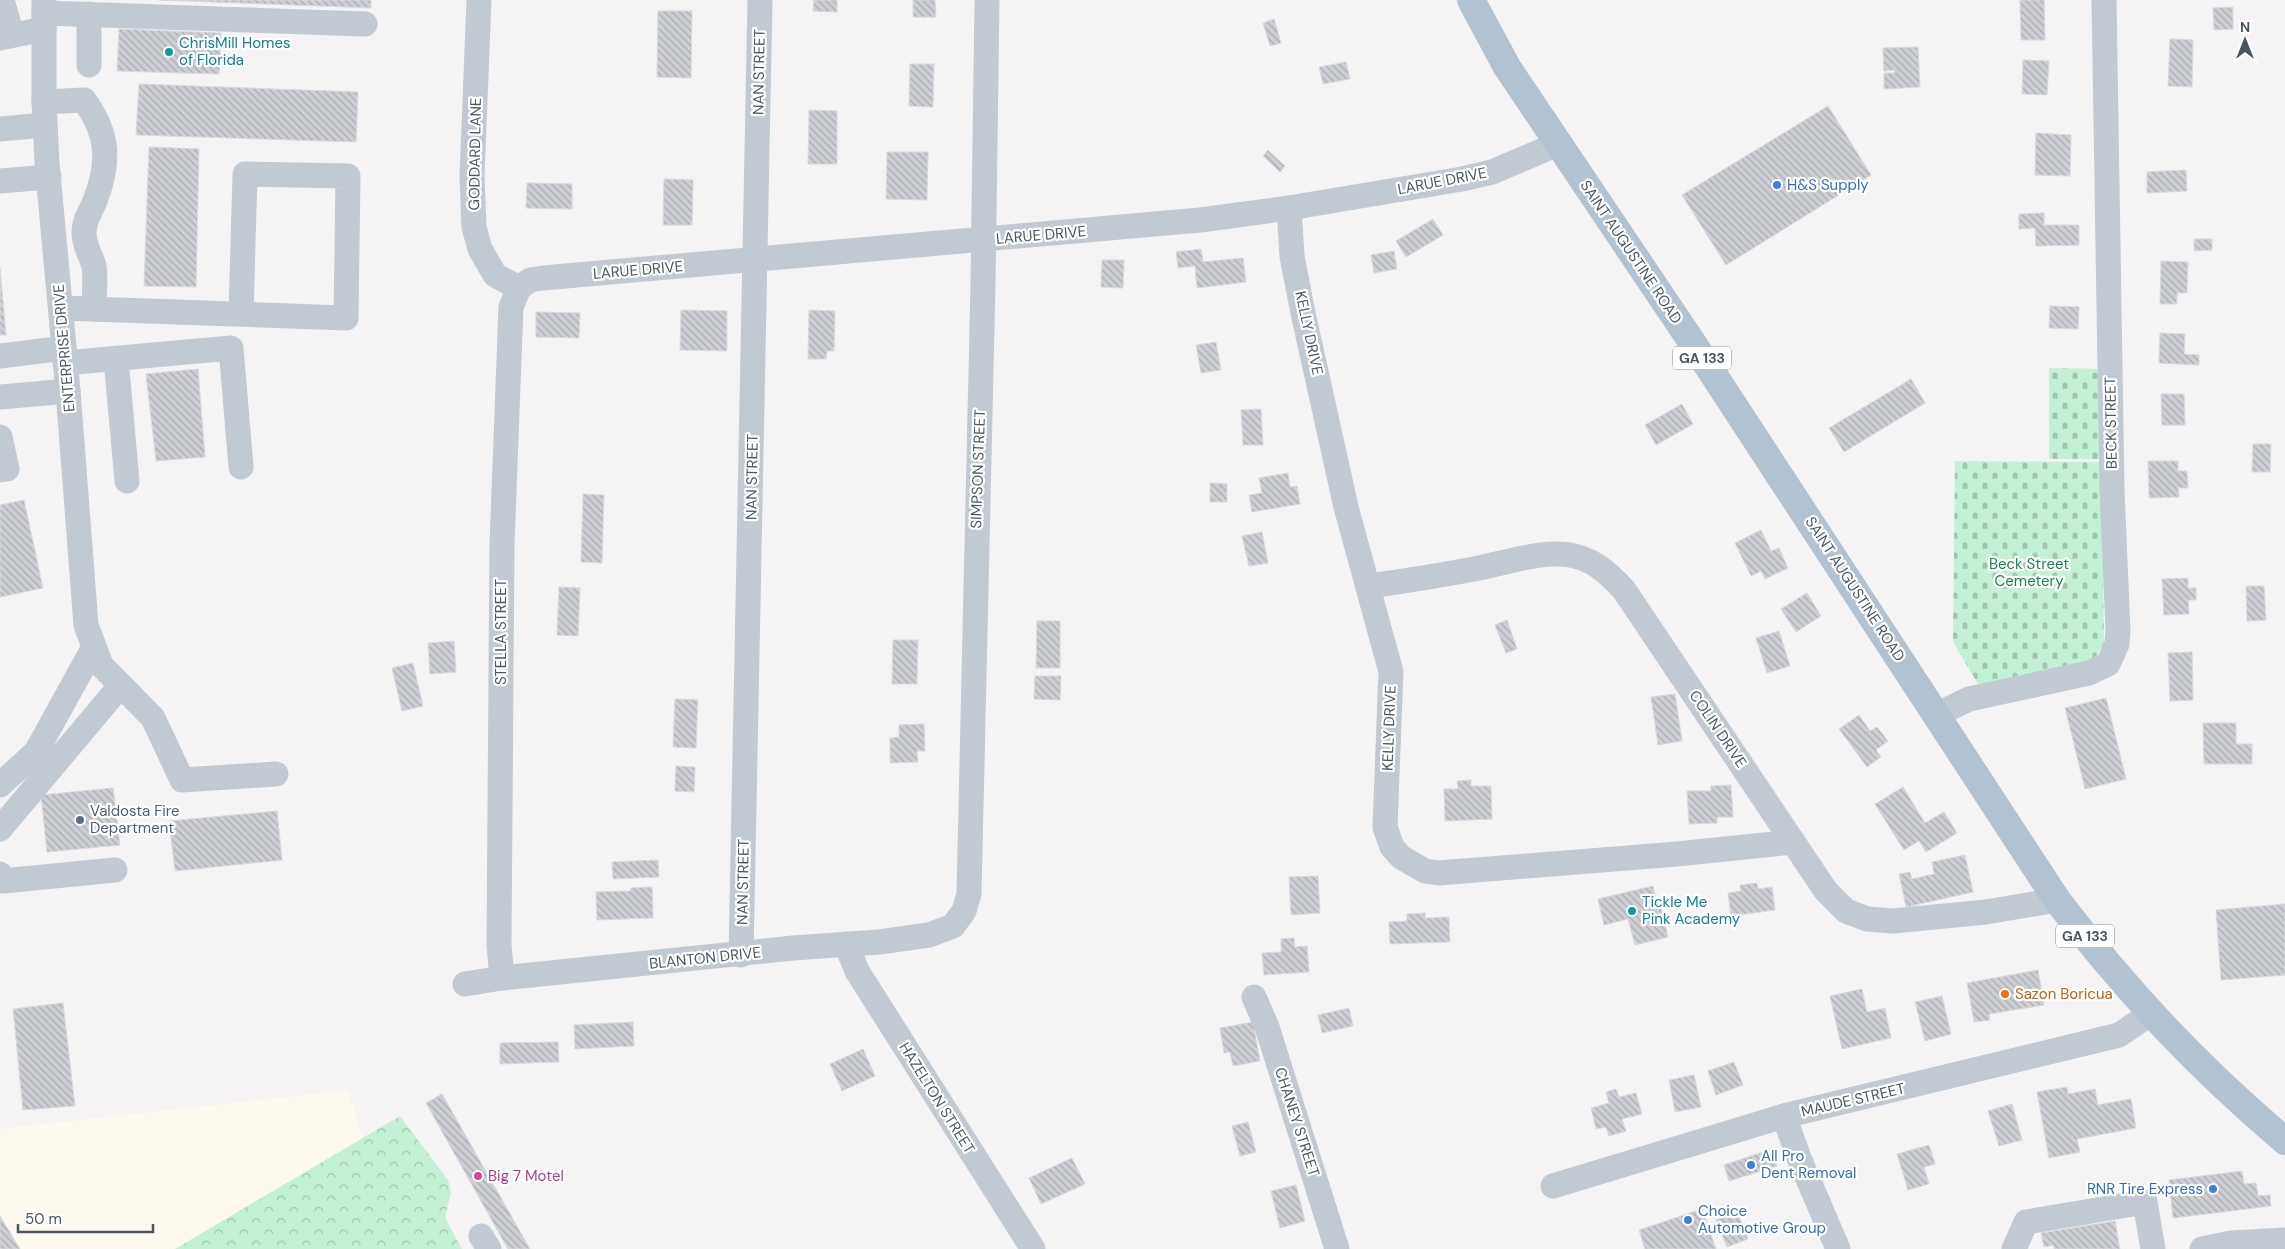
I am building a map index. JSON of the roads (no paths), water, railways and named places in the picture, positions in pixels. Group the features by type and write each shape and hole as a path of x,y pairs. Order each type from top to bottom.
{"main road":[{"name":"SAINT AUGUSTINE ROAD","path":"1471,0 1507,67 1713,373 2057,900 2093,947 2150,1014 2228,1091 2285,1141"}],"street":[{"path":"2,0 6,36 44,14 365,24"},
{"name":"GODDARD LANE","path":"479,0 472,176 474,227 480,249 496,275 519,288"},
{"name":"NAN STREET","path":"741,954 760,0"},
{"name":"SIMPSON STREET","path":"945,929 953,926 964,911 968,894 984,240 987,0"},
{"name":"BECK STREET","path":"1936,715 1969,699 2089,674 2108,664 2117,644 2108,330 2104,0"},
{"name":"ENTERPRISE DRIVE","path":"44,14 45,114 49,178 86,625 101,665 153,718 182,780 276,774"},
{"path":"89,14 89,65"},
{"path":"0,130 84,100 97,118 103,138 105,163 101,184 85,219 84,236 87,253 93,264 94,309"},
{"name":"LARUE DRIVE","path":"519,288 530,280 543,278 1200,220 1289,208 1492,172 1558,144"},
{"path":"60,308 346,318 348,176 245,174 241,314"},
{"path":"0,181 49,178"},
{"name":"KELLY DRIVE","path":"1289,208 1292,256 1303,313 1346,506 1391,672 1385,827 1392,847 1402,857 1425,871 1439,874 1677,854 1793,842"},
{"name":"STELLA STREET","path":"502,978 499,945 502,544 511,306 519,288"},
{"path":"0,356 65,356 116,359 231,348 241,467"},
{"path":"116,359 127,481"},
{"path":"0,397 68,391"},
{"path":"0,437 7,469 0,470"},
{"name":"COLIN DRIVE","path":"1369,586 1418,580 1541,556 1578,557 1595,564 1610,574 1624,590 1826,891 1846,911 1867,919 1893,922 1967,914 2057,900"},
{"path":"0,785 36,752 94,647"},
{"path":"0,829 121,685"},
{"path":"0,874 3,881 115,870"},
{"name":"BLANTON DRIVE","path":"465,984 502,978 930,935 945,929"},
{"name":"HAZELTON STREET","path":"846,944 857,971 1033,1249"},
{"name":"CHANEY STREET","path":"1254,996 1267,1027 1337,1249"},
{"name":"MAUDE STREET","path":"1553,1186 1784,1116 2119,1035 2150,1014"},
{"path":"1784,1116 1799,1158 1838,1249"},
{"path":"2014,1249 2026,1222 2145,1202 2153,1249"},
{"path":"2202,1249 2231,1243 2285,1240"}],"place":[{"name":"ChrisMill Homes of Florida","path":"169,52"},
{"name":"H&S Supply","path":"1777,185"},
{"name":"Valdosta Fire Department","path":"80,820"},
{"name":"Tickle Me Pink Academy","path":"1632,911"},
{"name":"Sazon Boricua","path":"2005,994"},
{"name":"All Pro Dent Removal","path":"1751,1165"},
{"name":"Big 7 Motel","path":"478,1176"},
{"name":"RNR Tire Express","path":"2213,1189"},
{"name":"Choice Automotive Group","path":"1688,1220"}],"park label":[{"name":"Beck Street Cemetery","path":"2029,572"}]}
